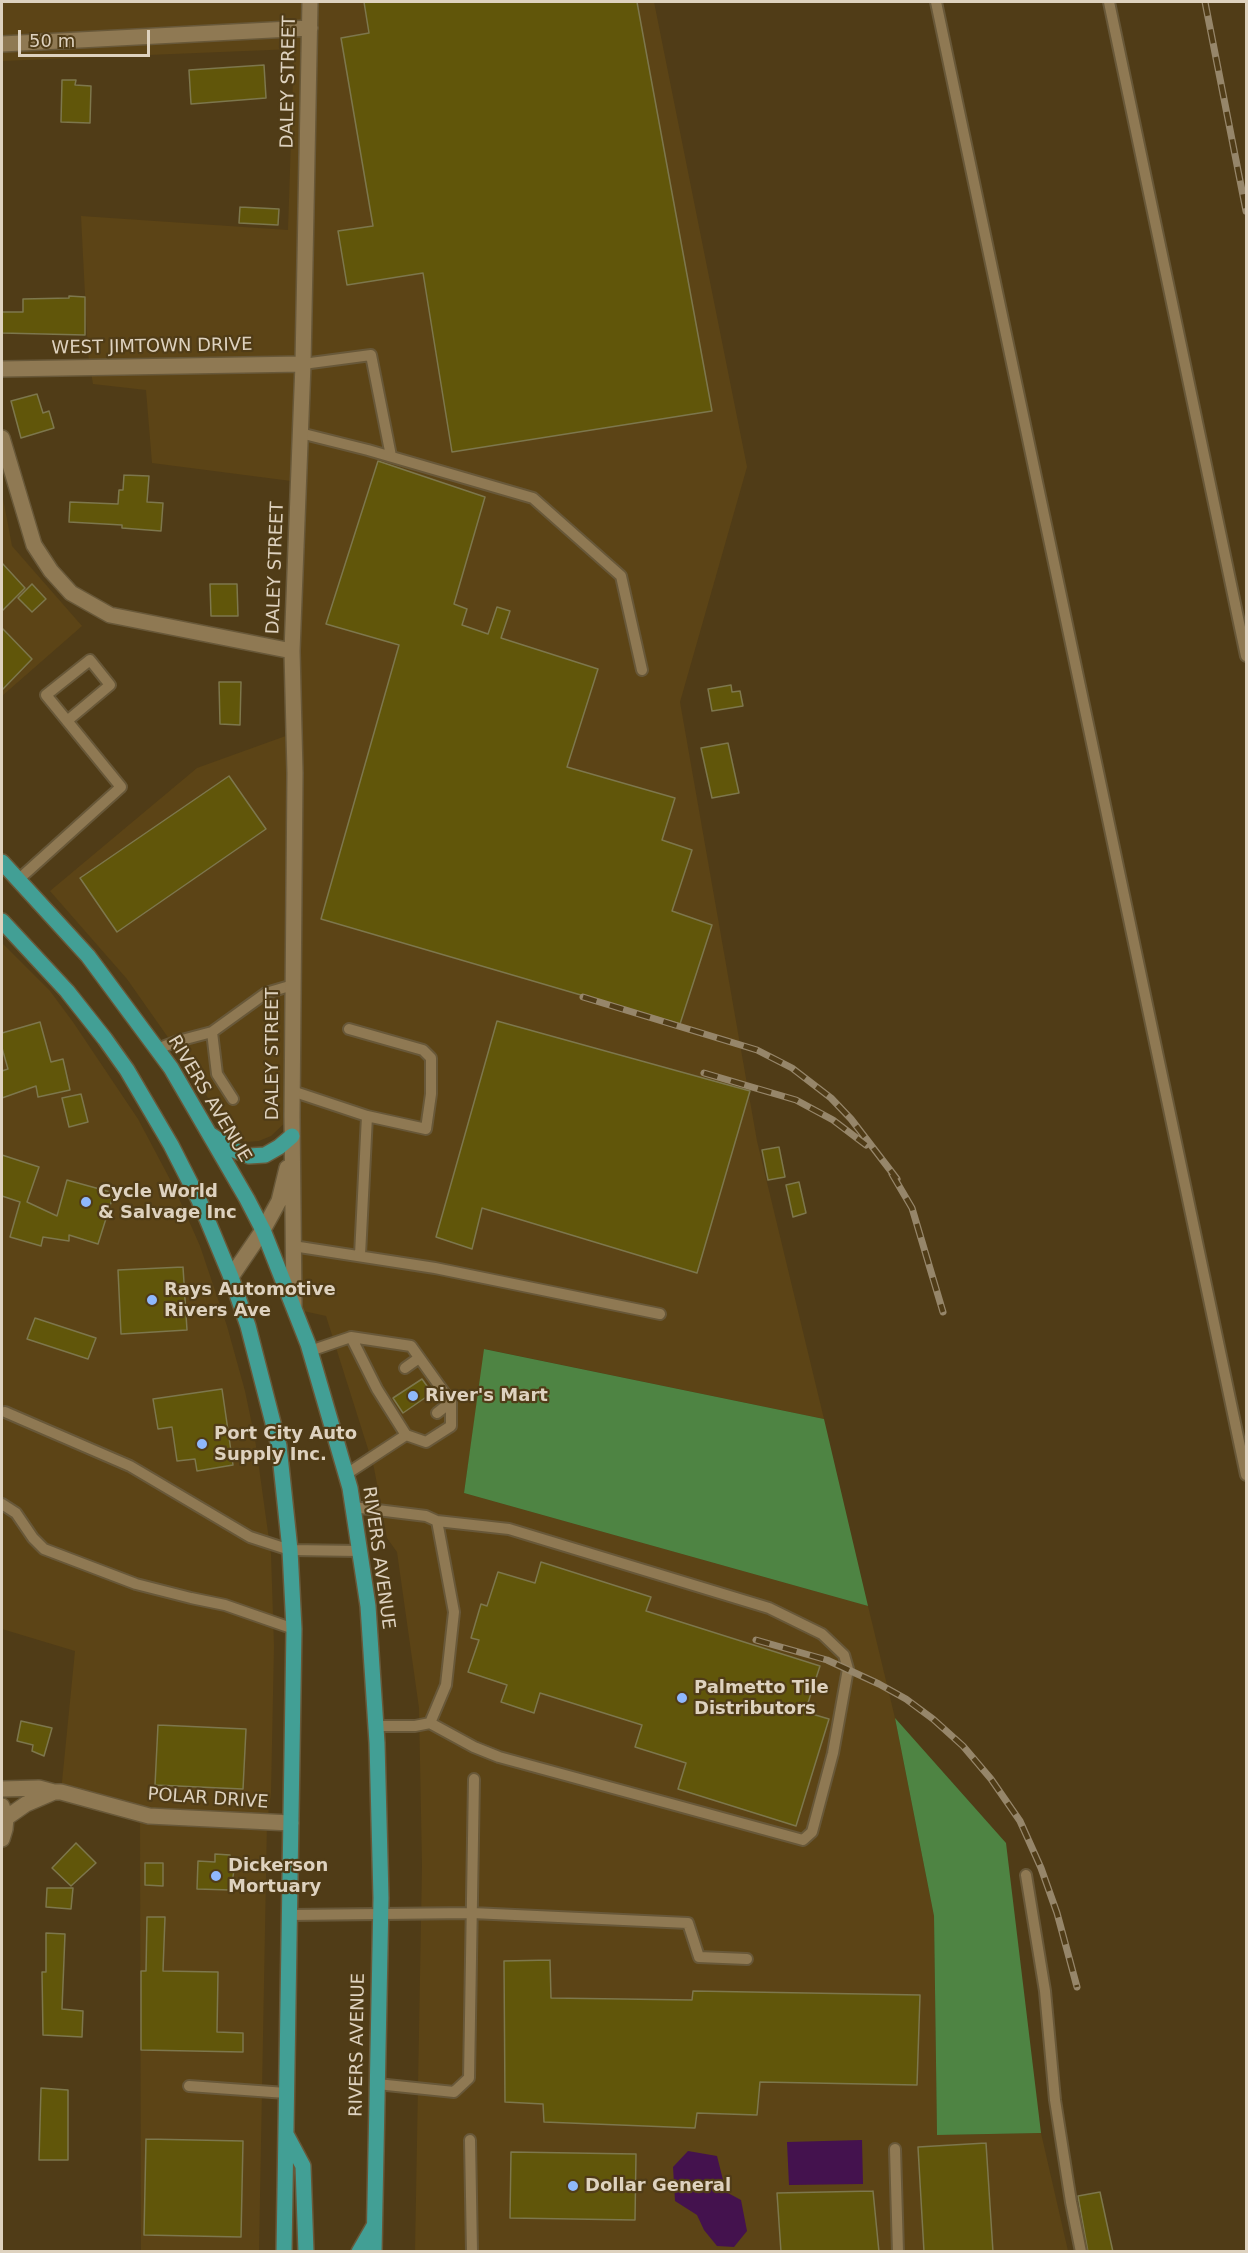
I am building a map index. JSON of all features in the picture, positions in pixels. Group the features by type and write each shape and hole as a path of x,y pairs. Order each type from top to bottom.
{"main road":[{"name":"RIVERS AVENUE","path":"2,862 88,956 171,1068 263,1230 310,1350 350,1488 368,1606 376,1726 380,1916 375,2224 370,2250"},
{"path":"2,921 68,991 127,1070 171,1145 199,1200 231,1277 248,1326 279,1446 290,1550 294,1629 284,2252"},
{"path":"209,1134 234,1150 249,1156 265,1155 279,1148 292,1136"},
{"path":"285,2133 303,2166 306,2252"}],"street":[{"name":"DALEY STREET","path":"294,1309 292,1090 295,773 292,651 303,364 310,2"},
{"path":"2,44 310,28"},
{"name":"WEST JIMTOWN DRIVE","path":"2,369 303,364"},
{"path":"2,438 34,545 51,571 71,593 110,615 292,651"},
{"name":"DALEY STREET","path":"231,1277 263,1230 279,1201 292,1136"},
{"name":"POLAR DRIVE","path":"2,1790 39,1788 148,1816 291,1823"},
{"path":"2,1839 5,1829 4,1812 54,1792"}],"lane":[{"path":"936,2 1246,1475"},
{"path":"1109,2 1246,656"},
{"path":"303,364 371,355 391,456"},
{"path":"300,434 391,456 533,498 621,576 642,670"},
{"path":"18,880 121,787 67,721 46,695 90,660 111,685 67,721"},
{"path":"157,1049 212,1032 266,993 293,985"},
{"path":"292,1090 367,1116 426,1129 431,1094 431,1058 423,1050 349,1029"},
{"path":"212,1032 217,1074 233,1099"},
{"path":"360,1255 367,1116"},
{"path":"294,1246 435,1268 660,1314"},
{"path":"310,1350 351,1336 411,1346 451,1402 452,1426 426,1442 411,1431 380,1386 351,1336"},
{"path":"405,1368 419,1358"},
{"path":"437,1413 451,1402"},
{"path":"5,1412 130,1466 250,1537 290,1550 360,1551"},
{"path":"345,1475 411,1431"},
{"path":"2,1504 16,1514 44,1549 136,1584 225,1605 294,1629"},
{"path":"353,1507 426,1516 437,1521 509,1529 769,1608 822,1634 844,1655 848,1669 832,1753 812,1832 803,1840 499,1757 474,1747 430,1722 416,1726 376,1726"},
{"path":"430,1722 446,1685 454,1612 437,1521"},
{"path":"377,2084 454,2092 469,2078 474,1779"},
{"path":"1026,1875 1045,1991 1055,2100 1081,2252"},
{"path":"288,1915 380,1916 472,1913 687,1923 699,1957 747,1959"},
{"path":"189,2086 286,2093"},
{"path":"470,2140 472,2252"},
{"path":"895,2149 898,2252"}],"shaded area":[{"path":"2,2 654,2 747,467 680,702 757,1141 824,1419 485,1349 464,1493 868,1606 895,1718 934,1916 937,2135 1041,2133 1068,2251 415,2251 422,1866 419,1708 397,1552 387,1538 374,1468 326,1316 294,1309 299,482 152,463 146,390 93,384 88,354 81,216 288,230 294,49 2,61"},
{"path":"2,493 12,546 82,626 2,696"},
{"path":"294,733 292,1116 271,1136 259,1141 246,1142 235,1138 225,1129 198,1080 127,979 50,891 197,768"},
{"path":"2,943 50,991 73,1022 138,1119 173,1185 200,1246 227,1326 245,1391 255,1439 271,1554 274,1646 271,1793 267,1822 259,2251 141,2251 140,1815 61,1792 75,1651 2,1629"},
{"path":"862,2140 863,2184 789,2185 787,2142"},
{"path":"688,2151 717,2156 726,2192 741,2200 747,2231 734,2247 717,2246 704,2230 697,2215 675,2201 673,2167"}],"green space":[{"path":"484,1349 824,1419 868,1606 464,1493"},
{"path":"895,1718 1006,1843 1041,2133 937,2135 934,1916"}],"building":[{"path":"364,2 637,2 712,411 452,452 423,273 347,285 338,231 373,226 341,38 369,33"},
{"path":"264,65 266,98 191,104 189,70"},
{"path":"62,80 76,80 75,85 91,86 90,123 61,122"},
{"path":"240,207 279,209 278,225 239,223"},
{"path":"69,296 85,297 85,335 2,333 2,312 23,312 23,299 69,298"},
{"path":"37,394 43,413 49,411 54,428 21,438 11,401"},
{"path":"378,461 485,497 454,604 467,609 462,625 488,634 497,607 510,611 501,638 598,669 567,767 675,798 662,840 692,850 672,911 712,925 680,1024 321,919 399,645 326,624"},
{"path":"124,475 149,476 147,502 163,503 161,531 122,528 122,525 69,522 70,502 118,504 119,490 123,490"},
{"path":"2,563 25,588 2,611"},
{"path":"32,584 46,599 32,612 18,598"},
{"path":"210,584 237,584 238,616 211,616"},
{"path":"2,628 32,659 2,690"},
{"path":"219,682 241,682 240,725 220,724"},
{"path":"731,685 732,692 740,691 743,706 712,711 708,689"},
{"path":"728,743 739,793 712,798 701,748"},
{"path":"229,776 266,829 117,932 80,878"},
{"path":"497,1021 750,1091 697,1273 482,1208 472,1249 436,1237"},
{"path":"40,1022 51,1062 63,1059 70,1090 38,1097 36,1086 2,1098 2,1071 8,1069 2,1048 2,1033"},
{"path":"81,1094 88,1122 69,1127 62,1098"},
{"path":"779,1147 785,1177 768,1180 762,1150"},
{"path":"2,1155 39,1167 27,1202 57,1216 67,1180 114,1193 98,1244 69,1235 69,1241 43,1237 41,1246 10,1237 20,1202 2,1196"},
{"path":"799,1182 806,1213 793,1217 786,1185"},
{"name":"Rays Automotive Rivers Ave","path":"183,1267 187,1330 121,1334 118,1270"},
{"path":"35,1318 96,1338 88,1359 27,1339"},
{"name":"River's Mart","path":"422,1379 432,1393 403,1413 393,1398"},
{"name":"Port City Auto Supply Inc.","path":"222,1389 233,1465 197,1471 195,1459 177,1461 172,1427 158,1429 153,1399"},
{"name":"Palmetto Tile Distributors","path":"541,1562 651,1597 646,1611 820,1666 805,1712 829,1719 796,1826 678,1789 686,1763 635,1747 642,1725 540,1693 534,1713 501,1702 507,1685 468,1672 479,1640 471,1638 481,1604 487,1606 498,1572 535,1583"},
{"path":"21,1721 52,1728 44,1756 32,1751 33,1745 17,1741"},
{"path":"158,1725 246,1729 243,1789 155,1785"},
{"path":"76,1843 96,1863 71,1886 52,1868"},
{"name":"Dickerson Mortuary","path":"215,1854 230,1855 231,1870 234,1870 231,1890 197,1889 198,1861 215,1862"},
{"path":"145,1863 163,1863 163,1886 145,1885"},
{"path":"47,1888 73,1888 71,1909 46,1907"},
{"path":"147,1917 165,1917 163,1971 218,1972 217,2032 243,2033 243,2052 141,2050 141,1971 146,1971"},
{"path":"46,1933 65,1934 62,2009 83,2011 82,2037 43,2035 42,1972 46,1972"},
{"path":"550,1960 551,1998 692,2000 693,1991 920,1995 917,2085 760,2082 757,2115 697,2113 695,2128 544,2122 543,2104 505,2102 504,1961"},
{"path":"41,2088 68,2090 68,2160 39,2160"},
{"path":"146,2139 243,2141 241,2237 144,2235"},
{"path":"986,2143 993,2252 924,2252 918,2147"},
{"name":"Dollar General","path":"511,2152 636,2154 635,2220 510,2218"},
{"path":"873,2191 879,2252 781,2252 777,2193"},
{"path":"1100,2192 1113,2252 1088,2252 1078,2196"}],"railway":[{"path":"1205,2 1246,211"},
{"path":"583,997 757,1050 792,1068 831,1098 851,1119 897,1179"},
{"path":"704,1073 796,1100 833,1120 866,1145"},
{"path":"892,1174 912,1208 943,1312"},
{"path":"756,1640 827,1660 879,1684 906,1699 963,1746 991,1779 1020,1821 1041,1868 1057,1913 1077,1987"}],"place":[{"name":"Cycle World & Salvage Inc","path":"86,1202"},
{"name":"Rays Automotive Rivers Ave","path":"152,1300"},
{"name":"River's Mart","path":"413,1396"},
{"name":"Port City Auto Supply Inc.","path":"202,1444"},
{"name":"Palmetto Tile Distributors","path":"682,1698"},
{"name":"Dickerson Mortuary","path":"216,1876"},
{"name":"Dollar General","path":"573,2186"}]}
